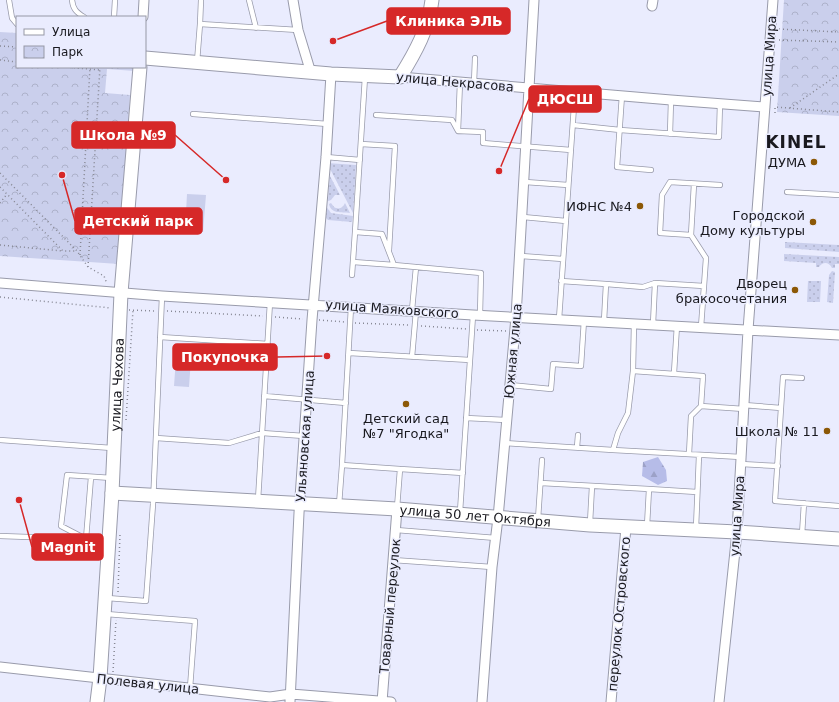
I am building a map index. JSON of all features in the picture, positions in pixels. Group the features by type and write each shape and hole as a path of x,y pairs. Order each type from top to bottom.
{"main road":[{"path":"400,77 418,48 427,23 432,0"},
{"name":"улица Некрасова","path":"146,58 311,73 365,77 400,77"},
{"name":"улица Чехова","path":"97,702 100,678 112,493 121,293 140,68"},
{"name":"улица 50 лет Октября","path":"112,493 397,509 590,525 737,532 839,539"}],"street":[{"path":"143,16 144,0"},
{"path":"293,0 298,30 311,73"},
{"name":"Южная улица","path":"482,702 492,567 498,518 515,331 523,218 534,0"},
{"name":"улица Мира","path":"719,702 737,532 748,330 773,0"},
{"name":"Ульяновская улица","path":"291,698 300,504 312,320 326,157 331,74"},
{"name":"улица Некрасова","path":"400,77 720,103 765,109"},
{"name":"улица Маяковского","path":"0,283 162,296 839,335"},
{"name":"Товарный переулок","path":"385,702 397,509"},
{"name":"переулок Островского","path":"611,702 626,527"},
{"name":"Полевая улица","path":"0,667 270,697 385,702"}],"lane":[{"path":"9,0 12,18 16,23"},
{"path":"72,0 73,7 76,12 82,16"},
{"path":"114,16 115,0"},
{"path":"197,62 201,0"},
{"path":"249,0 256,28"},
{"path":"200,24 298,30"},
{"path":"474,83 475,58"},
{"path":"352,274 365,77"},
{"path":"458,131 460,82"},
{"path":"559,319 575,92"},
{"path":"622,95 617,167 651,170"},
{"path":"670,134 671,100"},
{"path":"573,125 719,137 720,103"},
{"path":"192,114 328,124"},
{"path":"376,115 452,120 458,131"},
{"path":"458,131 483,132 483,143 571,150"},
{"path":"361,144 395,146 389,252"},
{"path":"326,157 360,160"},
{"path":"525,182 568,185"},
{"path":"691,235 660,233 662,195 670,182 720,185"},
{"path":"694,184 691,235 706,258 702,327"},
{"path":"787,192 839,195"},
{"path":"523,218 566,220"},
{"path":"355,232 390,234"},
{"path":"382,234 394,265"},
{"path":"520,256 563,259"},
{"path":"353,262 416,266 481,273 477,315 472,330 460,514"},
{"path":"412,357 416,266"},
{"path":"562,281 643,287 655,283 704,286"},
{"path":"653,324 655,283"},
{"path":"604,321 606,284"},
{"path":"105,598 146,601 156,438 162,296"},
{"path":"258,501 270,302"},
{"path":"339,506 351,307"},
{"path":"510,385 551,388 553,364 582,366 584,320"},
{"path":"613,450 618,433 628,412 633,371 634,323"},
{"path":"674,373 677,325"},
{"path":"160,337 268,344"},
{"path":"349,353 470,360"},
{"path":"633,371 703,376 701,406 692,416 689,454"},
{"path":"802,378 783,377 775,501 839,506"},
{"path":"264,396 346,403"},
{"path":"701,406 781,408"},
{"path":"466,418 506,420"},
{"path":"156,438 230,443 262,433 305,436"},
{"path":"577,447 578,435"},
{"path":"0,440 114,448"},
{"path":"505,443 689,454 778,466"},
{"path":"696,530 699,455"},
{"path":"538,521 542,460"},
{"path":"342,465 463,473"},
{"path":"397,509 400,469"},
{"path":"86,539 60,526 67,475 112,478"},
{"path":"86,539 92,477"},
{"path":"541,483 697,492"},
{"path":"590,525 592,486"},
{"path":"647,528 649,489"},
{"path":"802,537 804,503"},
{"path":"396,530 496,538"},
{"path":"0,536 108,540"},
{"path":"393,560 492,567"},
{"path":"104,614 195,621 190,688"}],"path":[{"path":"771,28 839,32"},
{"path":"770,40 839,42"},
{"path":"0,46 16,47"},
{"path":"0,60 16,62"},
{"path":"80,257 90,68 100,70 88,267"},
{"path":"790,108 839,74"},
{"path":"775,113 775,107 839,112"},
{"path":"0,173 77,251 88,267 104,276"},
{"path":"0,187 64,251"},
{"path":"0,203 7,194"},
{"path":"0,246 77,251"},
{"path":"0,297 110,308"},
{"path":"126,422 132,310 472,330 515,331"}],"green space":[{"path":"784,0 839,0 839,116 777,112"},
{"path":"0,32 16,33 16,68 135,68 135,71 107,69 105,93 130,95 119,264 0,256"},
{"path":"327,163 356,165 353,213"},
{"path":"330,176 340,195 335,195 328,201"},
{"path":"187,194 206,195 203,232 185,231"},
{"path":"331,203 334,207 339,208 345,203 350,213 334,211 330,207 329,204"},
{"path":"325,205 331,213 353,216 352,222 328,220 325,215"},
{"path":"785,242 839,245 839,252 785,248"},
{"path":"784,254 839,257 839,264 835,264 835,268 832,268 826,263 816,267 816,263 784,261"},
{"path":"832,271 835,272 833,303 827,302 829,275"},
{"path":"808,281 821,281 820,302 807,302"},
{"path":"176,358 191,359 189,387 174,386"},
{"path":"658,457 666,470 667,481 658,485 642,476 643,462"}],"place":[{"name":"Клиника ЭЛЬ","path":"333,41"},
{"name":"ДУМА","path":"814,162"},
{"name":"ДЮСШ","path":"499,171"},
{"name":"Детский парк","path":"62,175"},
{"name":"Школа №9","path":"226,180"},
{"name":"ИФНС №4","path":"640,206"},
{"name":"Городской Дому культуры","path":"813,222"},
{"name":"Дворец бракосочетания","path":"795,290"},
{"name":"Покупочка","path":"327,356"},
{"name":"Детский сад №7 \"Ягодка\"","path":"406,404"},
{"name":"Школа № 11","path":"827,431"},
{"name":"Magnit","path":"19,500"}],"district":[{"name":"KINEL","path":"796,142"}]}
